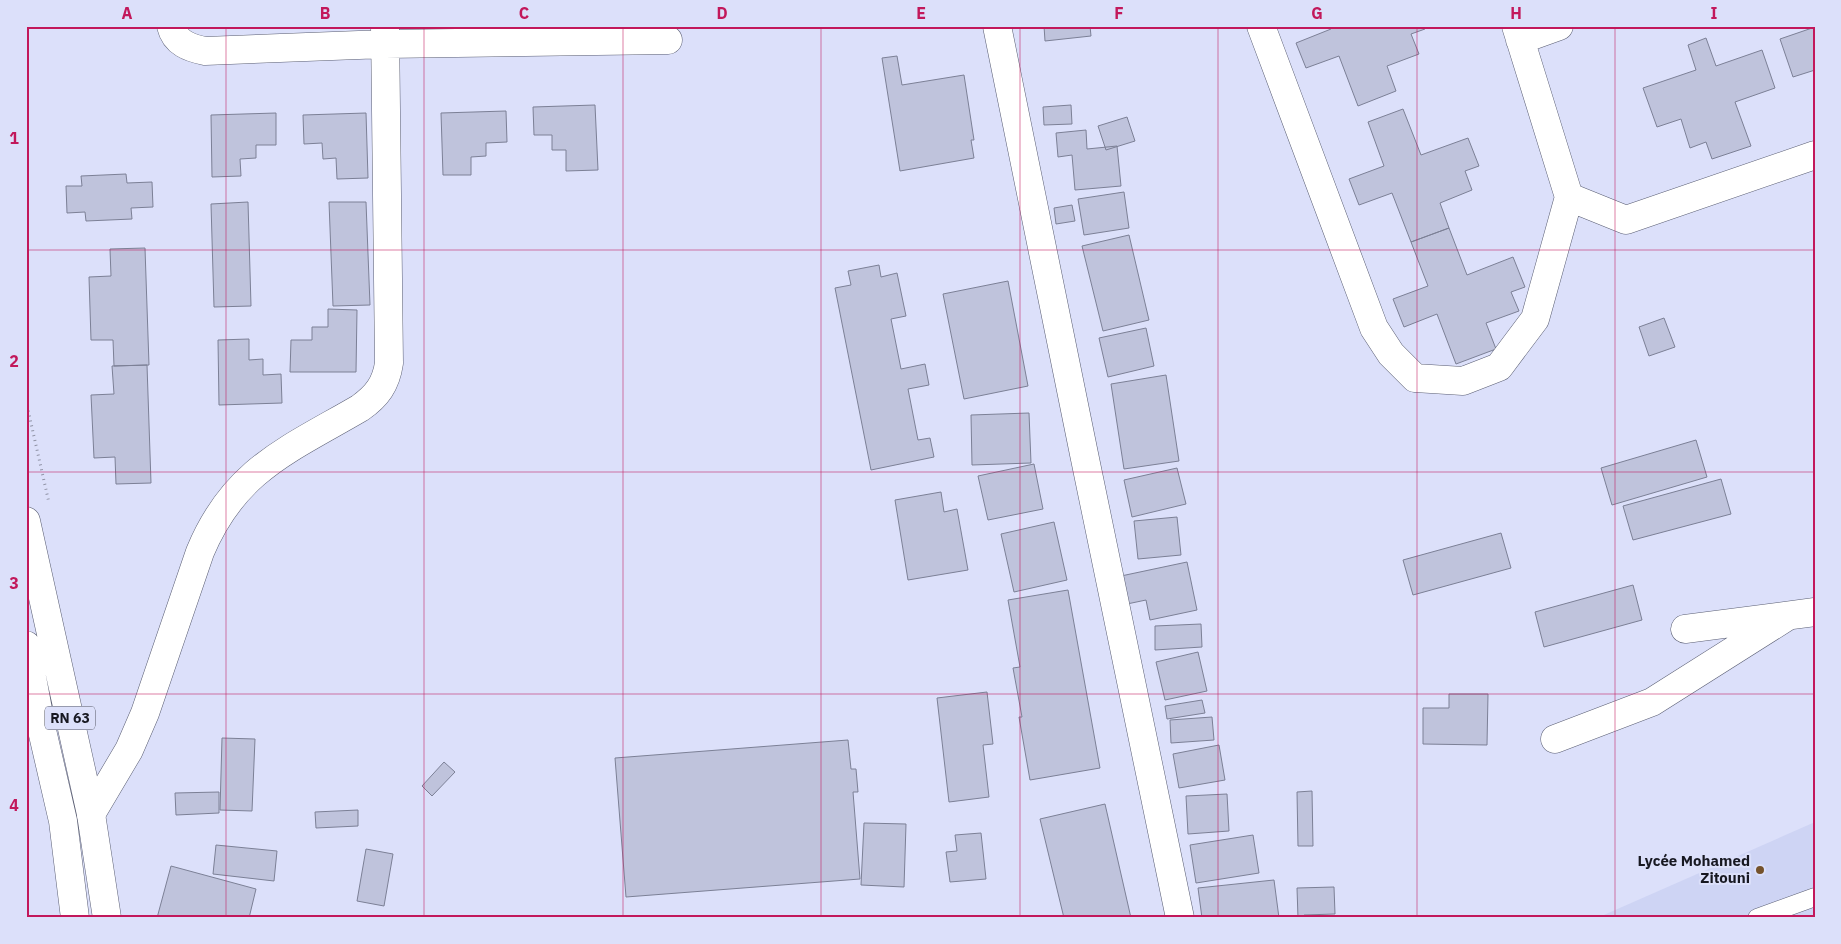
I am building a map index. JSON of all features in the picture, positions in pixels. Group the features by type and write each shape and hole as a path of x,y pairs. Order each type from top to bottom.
{"street":[{"path":"171,26 178,41 191,48 205,51 385,35 582,34 668,40"},
{"path":"997,26 1180,918"},
{"path":"1261,26 1374,328 1391,354 1415,378 1463,381 1499,367 1535,319 1569,197 1518,33 1559,26"},
{"path":"91,814 129,750 145,713 200,552 209,530 221,511 245,482 268,462 365,405 377,394 384,384 389,363 385,35"},
{"path":"1569,197 1626,220 1815,155"},
{"name":"RN 63","path":"26,521 35,601 91,814 107,918"},
{"path":"1685,629 1815,612"},
{"path":"1555,739 1652,702 1788,616"},
{"name":"RN 63","path":"26,645 41,726 63,821 75,918"}],"lane":[{"path":"1757,918 1815,897"}],"path":[{"path":"26,401 49,505"}],"shaded area":[{"name":"Lycée Mohamed Zitouni","path":"1815,822 1815,918 1597,918"}],"building":[{"path":"1044,26 1090,26 1091,36 1045,41"},
{"path":"1330,26 1424,26 1425,29 1411,34 1419,54 1387,66 1396,91 1358,106 1339,56 1306,68 1296,43 1331,29"},
{"path":"1815,27 1815,70 1793,77 1780,39"},
{"path":"1706,38 1716,66 1762,50 1775,88 1735,102 1751,146 1712,159 1706,142 1690,148 1681,119 1657,127 1643,88 1696,70 1688,45"},
{"path":"897,56 902,85 964,75 974,140 971,140 974,158 900,171 882,58"},
{"path":"595,105 598,170 566,171 566,150 552,150 552,135 534,135 533,107"},
{"path":"1071,105 1072,124 1044,125 1043,107"},
{"path":"1403,109 1421,155 1468,138 1479,166 1465,171 1472,190 1440,203 1449,228 1411,242 1392,193 1359,205 1349,179 1384,166 1368,122"},
{"path":"506,111 507,142 486,143 486,156 471,157 471,175 443,175 441,113"},
{"path":"276,113 276,145 256,145 256,158 240,159 241,176 212,177 211,115"},
{"path":"366,113 368,178 337,179 336,158 323,159 322,143 304,144 303,115"},
{"path":"1127,117 1135,141 1106,150 1098,126"},
{"path":"1086,130 1087,149 1117,146 1121,186 1075,190 1072,155 1058,157 1056,133"},
{"path":"126,174 127,183 152,182 153,207 131,208 132,219 86,221 85,212 67,213 66,186 82,186 81,176"},
{"path":"1124,192 1129,228 1084,235 1078,199"},
{"path":"248,202 251,306 214,307 211,204"},
{"path":"329,202 366,202 370,305 333,306"},
{"path":"1072,205 1075,221 1056,224 1054,208"},
{"path":"1449,228 1467,275 1513,257 1525,287 1511,292 1519,311 1486,323 1496,349 1456,364 1437,314 1404,327 1393,299 1428,286 1411,242"},
{"path":"1129,235 1149,320 1103,331 1082,246"},
{"path":"145,248 149,365 114,366 113,340 91,340 89,277 111,276 110,249"},
{"path":"879,265 881,277 897,273 906,316 891,319 901,369 925,364 929,385 908,389 918,440 930,438 934,457 871,470 835,288 851,285 848,271"},
{"path":"1008,281 1028,386 964,399 943,294"},
{"path":"328,309 357,310 356,372 290,372 291,340 312,340 312,327 328,327"},
{"path":"1664,318 1675,347 1649,356 1639,327"},
{"path":"1146,328 1154,366 1108,377 1099,338"},
{"path":"249,339 249,360 263,359 263,375 281,374 282,403 219,405 218,340"},
{"path":"147,365 151,483 116,484 115,457 94,458 91,395 114,394 112,366"},
{"path":"1166,375 1179,461 1124,469 1111,384"},
{"path":"1029,413 1031,463 972,465 971,415"},
{"path":"1696,440 1707,477 1612,505 1601,468"},
{"path":"1034,464 1043,509 988,520 978,476"},
{"path":"1177,468 1186,504 1132,517 1124,480"},
{"path":"1721,479 1731,514 1633,540 1623,506"},
{"path":"941,492 944,512 957,509 968,570 908,580 895,500"},
{"path":"1177,517 1181,555 1138,559 1134,521"},
{"path":"1054,522 1067,580 1014,592 1001,534"},
{"path":"1501,533 1511,568 1413,595 1403,560"},
{"path":"1187,562 1197,610 1150,620 1146,600 1127,604 1121,576"},
{"path":"1633,585 1642,620 1544,647 1535,612"},
{"path":"1068,590 1100,768 1030,780 1019,717 1022,717 1013,668 1020,667 1008,600"},
{"path":"1201,624 1202,647 1155,650 1155,626"},
{"path":"1198,652 1207,691 1165,700 1156,662"},
{"path":"987,692 993,744 983,745 989,797 949,802 937,698"},
{"path":"1449,694 1488,694 1487,745 1423,744 1423,708 1449,708"},
{"path":"1202,700 1205,713 1167,719 1165,706"},
{"path":"1212,717 1214,740 1171,743 1170,720"},
{"path":"222,738 255,739 252,811 220,810"},
{"path":"848,740 851,769 856,769 858,792 853,792 860,879 626,897 615,758"},
{"path":"1219,745 1225,780 1179,788 1173,754"},
{"path":"444,762 455,772 432,796 422,786"},
{"path":"1312,791 1313,846 1298,846 1297,792"},
{"path":"219,792 219,813 176,815 175,793"},
{"path":"1227,794 1229,831 1188,834 1186,796"},
{"path":"1105,804 1131,918 1064,918 1040,819"},
{"path":"358,810 358,826 316,828 315,812"},
{"path":"864,823 906,824 904,887 861,885"},
{"path":"981,833 986,879 950,882 946,852 957,851 955,835"},
{"path":"1253,835 1259,873 1196,883 1190,845"},
{"path":"216,845 277,851 274,881 213,874"},
{"path":"366,849 393,854 384,906 357,901"},
{"path":"171,866 256,889 249,918 157,918"},
{"path":"1274,880 1279,918 1202,918 1198,888"},
{"path":"1334,887 1335,914 1304,915 1304,918 1298,918 1297,888"}],"place":[{"name":"Lycée Mohamed Zitouni","path":"1760,870"}]}
